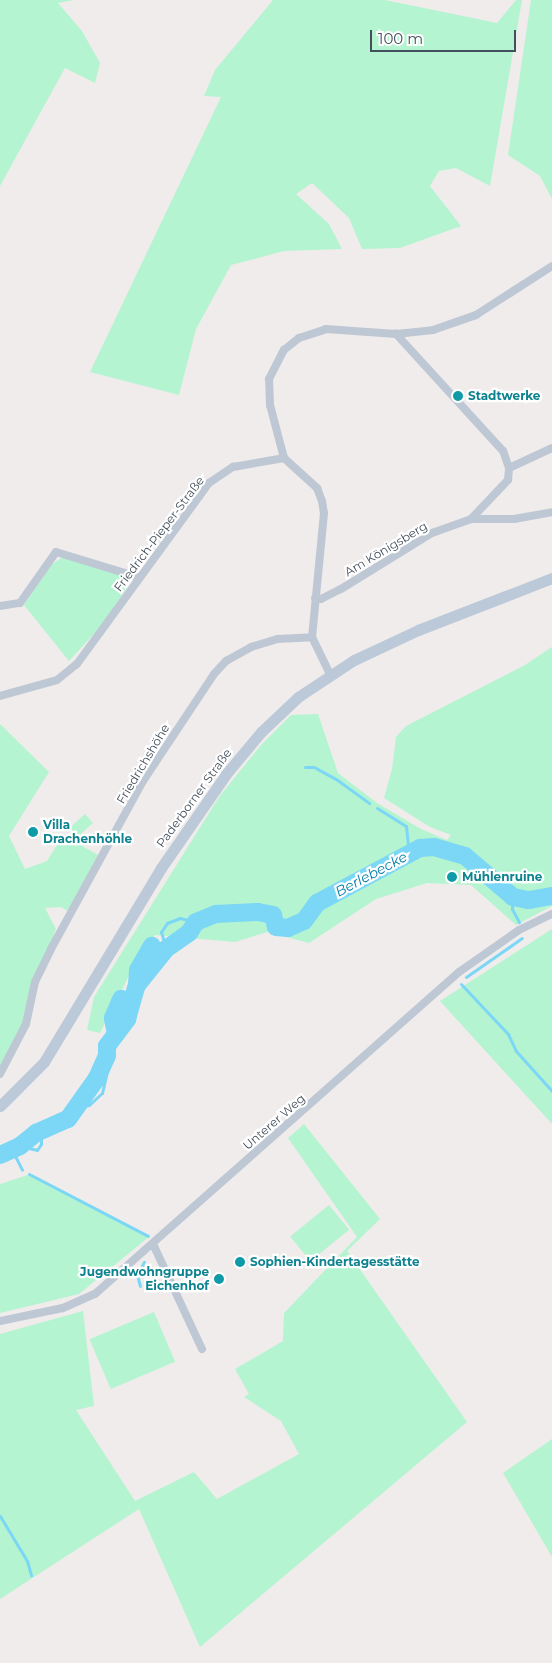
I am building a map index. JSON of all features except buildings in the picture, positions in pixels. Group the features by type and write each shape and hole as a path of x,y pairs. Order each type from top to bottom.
{"main road":[{"name":"Paderborner Straße","path":"0,1106 44,1062 54,1048 151,883 226,774 262,732 298,697 330,674 394,640 552,578"}],"street":[{"path":"330,674 312,637 324,513 322,501 317,488 284,458 268,393 274,366 284,350 299,338 326,329 396,334 433,330 476,315 552,266"},
{"path":"396,334 502,451 509,468 552,448"},
{"name":"Friedrich-Pieper-Straße","path":"0,696 57,680 77,664 138,577 209,483 233,467 284,458"},
{"name":"Am Königsberg","path":"470,519 501,490 508,480 509,468"},
{"name":"Am Königsberg","path":"315,598 321,599 341,589 432,533 470,519 507,520 552,512"},
{"path":"0,606 20,604 56,552 138,577"},
{"name":"Friedrichshöhe","path":"0,1074 26,1024 36,982 50,949 144,781 199,695 226,661 251,648 278,638 312,637"},
{"name":"Unterer Weg","path":"0,1321 63,1308 87,1298 153,1244 459,972 519,930 552,914"},
{"path":"153,1244 202,1349"}],"green space":[{"path":"0,0 74,0 58,3 82,31 100,63 95,83 65,68 0,186"},
{"path":"273,0 385,0 497,23 516,0 522,0 490,186 456,168 439,171 430,186 461,226 400,248 362,249 349,218 312,183 296,194 329,224 342,249 284,251 231,265 196,329 179,395 90,372 221,97 204,96 215,70"},
{"path":"531,0 552,0 552,199 540,176 508,155"},
{"path":"63,557 126,575 130,583 102,625 69,661 24,605 51,565"},
{"path":"552,647 552,906 516,925 471,885 427,883 376,899 309,943 267,932 235,942 155,935 144,946 100,1033 87,1030 94,997 219,797 261,745 291,715 318,714 338,773 377,803 421,829 447,840 451,835 430,827 384,798 392,769 396,737 406,726 525,665"},
{"path":"0,724 49,772 9,836 25,869 47,861 63,835 98,855 68,911 61,907 45,908 56,929 20,1032 0,1076"},
{"path":"85,814 93,823 76,838 68,829"},
{"path":"552,929 552,1124 440,1001"},
{"path":"304,1124 380,1219 347,1251 467,1422 200,1647 139,1509 0,1599 0,1334 83,1311 94,1406 76,1410 135,1501 194,1472 217,1499 299,1454 281,1421 244,1397 249,1394 235,1369 283,1341 284,1313 357,1237 288,1138"},
{"path":"31,1174 150,1236 79,1294 0,1313 0,1184"},
{"path":"329,1205 349,1230 310,1261 290,1236"},
{"path":"154,1312 175,1362 111,1389 90,1339"},
{"path":"552,1439 552,1557 503,1473"}],"waterway":[{"path":"305,767 314,767 336,779 369,803"},
{"path":"377,808 406,826 409,853"},
{"name":"Berlebecke","path":"0,1155 20,1146 36,1133 68,1119 97,1078 107,1056 107,1046 127,1019 137,985 166,949 189,933 196,922 216,914 258,912 273,915 276,927 288,928 304,921 317,903 420,848 434,847 465,856 513,897 529,900 552,896"},
{"path":"513,897 512,909 519,922"},
{"name":"Berlebecke","path":"166,949 161,932 167,923 180,918 196,922"},
{"path":"466,977 522,938"},
{"path":"137,985 138,970 152,946"},
{"path":"461,984 508,1034 516,1051 552,1091"},
{"path":"116,1034 113,1018 121,999"},
{"path":"76,1107 89,1105 102,1093 108,1068 107,1056"},
{"path":"20,1146 37,1150 41,1144 41,1131"},
{"path":"12,1150 22,1170"},
{"path":"29,1174 148,1236"},
{"path":"140,1286 137,1275 144,1262"},
{"path":"0,1516 27,1561 31,1575"}],"place":[{"name":"Stadtwerke","path":"458,396"},
{"name":"Villa Drachenhöhle","path":"33,832"},
{"name":"Mühlenruine","path":"452,877"},
{"name":"Sophien-Kindertagesstätte","path":"240,1262"},
{"name":"Jugendwohngruppe Eichenhof","path":"219,1279"}]}
